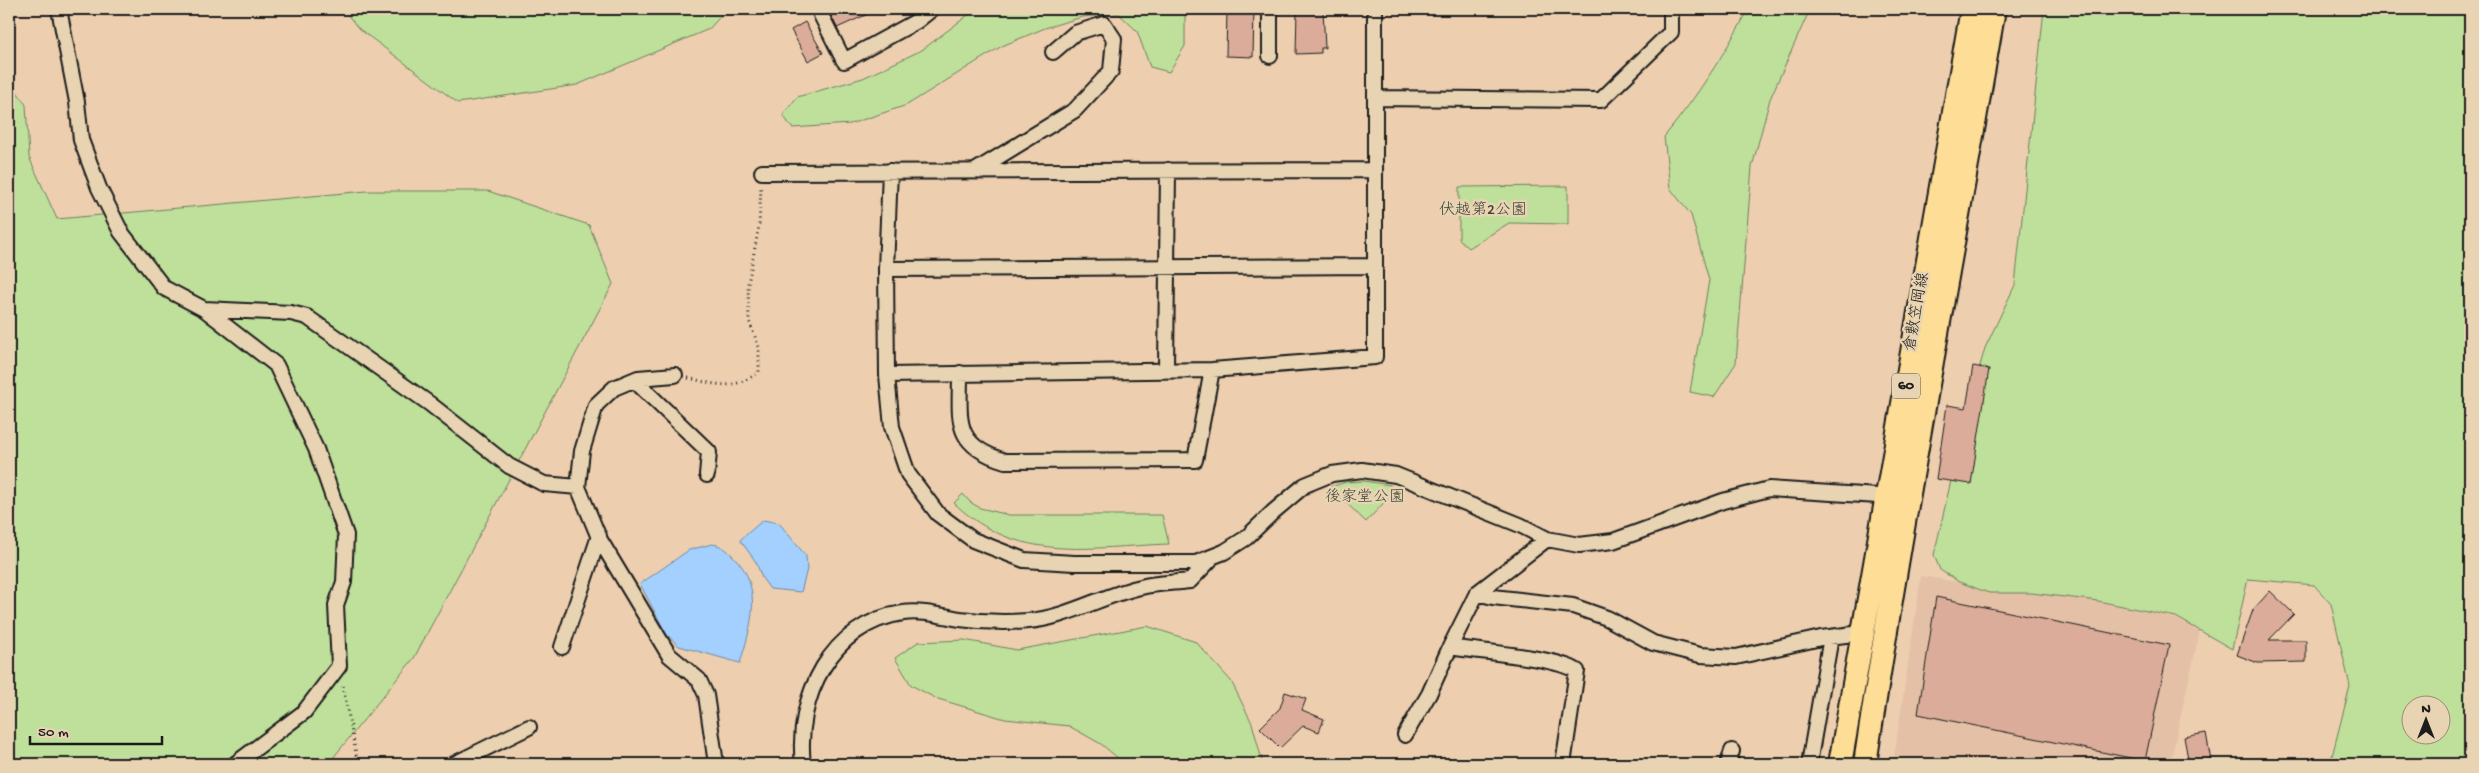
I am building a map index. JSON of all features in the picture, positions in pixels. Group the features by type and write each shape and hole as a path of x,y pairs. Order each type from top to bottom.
{"main road":[{"name":"倉敷笠岡線","path":"1865,764 1897,498 1972,9"},
{"name":"倉敷笠岡線","path":"1840,764 1862,633 1931,376 1994,9"}],"street":[{"path":"59,9 77,102 82,140 99,188 121,232 164,288 204,309 276,365 316,449 346,535 344,582 336,605 339,666 304,712 235,764"},
{"path":"821,15 844,61 916,21 932,9"},
{"path":"1270,9 1270,56"},
{"path":"887,375 1212,370 1375,357 1375,9"},
{"path":"1375,98 1602,100 1671,32 1671,9"},
{"path":"974,171 1075,110 1111,71 1114,39 1104,24 1075,33 1053,52"},
{"path":"1166,370 1168,170"},
{"path":"762,172 1375,170"},
{"path":"890,171 886,269 887,375 892,428 908,474 938,514 974,540 1024,560 1074,563 1196,563 1214,556 1246,538 1305,485 1332,474 1362,470 1396,474 1520,525 1547,539 1579,545 1613,541 1723,501 1769,489 1897,498"},
{"path":"886,269 1375,266"},
{"path":"204,309 291,313 307,317 430,404 509,466 544,484 578,487"},
{"path":"960,373 960,426 968,440 980,452 993,458 1005,461 1195,460 1212,370"},
{"path":"675,374 634,380 614,388 596,405 582,451 578,487 599,536 669,655 698,680 706,695 716,764"},
{"path":"634,380 709,452 706,475"},
{"path":"562,647 599,536"},
{"path":"1405,735 1429,694 1477,593 1547,539"},
{"path":"803,764 803,730 806,704 816,677 838,646 854,632 883,617 905,612 991,622 1029,621 1061,614 1141,587 1190,581 1214,556"},
{"path":"1477,593 1493,598 1572,606 1607,618 1653,643 1700,656 1736,657 1831,637 1862,633"},
{"path":"1809,764 1831,637"},
{"path":"1450,647 1548,661 1570,666 1577,671 1563,764"},
{"path":"454,764 529,727"}],"path":[{"path":"675,374 726,387 744,383 759,372 759,347 749,321 748,284 759,226 762,172"},
{"path":"339,666 358,764"}],"shaded area":[{"path":"1921,576 1959,582 1989,593 2031,592 2098,601 2176,618 2200,631 2170,764 1893,764"}],"green space":[{"path":"343,9 727,9 709,29 577,85 458,103 358,28"},
{"path":"976,9 1185,9 1185,46 1169,72 1150,67 1137,31 1119,14 1082,17 1045,28 1002,46 907,105 850,124 792,128 783,115 797,97 863,78 922,50"},
{"path":"1749,9 1810,9 1770,99 1752,167 1736,363 1714,397 1690,392 1709,280 1691,215 1670,188 1664,137 1710,75"},
{"path":"2044,9 2470,9 2470,764 2330,764 2350,686 2331,604 2314,585 2248,579 2232,649 2176,617 2098,601 2031,593 1989,593 1959,582 1940,570 1934,555 1965,419 1985,348 2015,285"},
{"path":"9,80 26,105 29,157 57,219 367,191 488,191 589,225 613,284 414,658 328,764 9,764"},
{"name":"伏越第2公園","path":"1568,186 1568,224 1509,223 1469,248 1459,239 1459,187"},
{"name":"後家堂公園","path":"1364,481 1390,485 1391,495 1366,522 1330,487 1346,482"},
{"path":"963,494 970,502 980,508 1009,515 1162,515 1169,544 1055,548 1029,544 1003,536 978,522 954,503"},
{"path":"1147,626 1196,642 1231,681 1252,723 1263,764 1125,764 1101,744 1069,726 1005,719 935,698 911,685 895,658 918,642 964,640 1017,650"}],"water":[{"path":"763,520 779,523 806,556 807,569 801,592 770,589 762,578 756,562 740,540"},
{"path":"712,544 719,545 734,557 749,581 752,594 751,622 740,663 679,646 667,635 640,584 689,550"}],"building":[{"path":"828,9 879,9 837,28"},
{"path":"1227,9 1254,9 1253,57 1226,56"},
{"path":"1297,9 1323,9 1325,48 1321,48 1321,53 1296,54"},
{"path":"805,22 823,53 808,61 791,30"},
{"path":"1973,366 1989,369 1971,484 1936,479 1947,405 1966,408"},
{"path":"2270,591 2294,614 2269,640 2306,640 2306,662 2258,663 2237,655 2253,610"},
{"path":"1936,597 2169,645 2145,761 1918,714"},
{"path":"1285,692 1306,699 1302,710 1324,719 1319,732 1303,726 1280,748 1260,728 1280,708"},
{"path":"2206,733 2211,761 2189,764 2184,737"}]}
